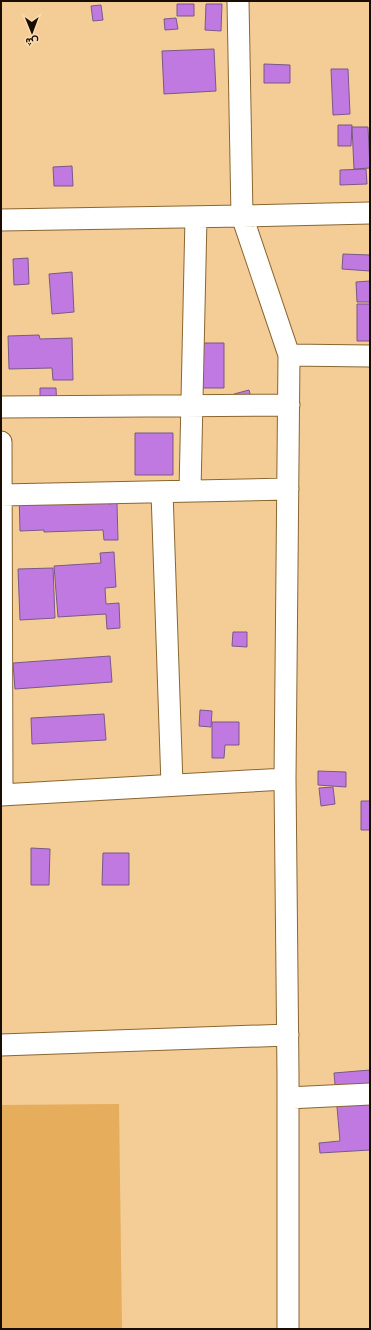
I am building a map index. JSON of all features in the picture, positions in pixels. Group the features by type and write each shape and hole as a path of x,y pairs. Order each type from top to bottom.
{"street":[{"path":"238,1 242,216 289,355 285,779 288,1035 288,1329"},
{"path":"1,220 370,213"},
{"path":"190,491 196,217"},
{"path":"289,355 370,356"},
{"path":"1,407 289,405"},
{"path":"1,442 2,795 285,779"},
{"path":"1,495 288,489"},
{"path":"162,492 172,785"},
{"path":"1,1045 288,1035"},
{"path":"288,1098 370,1094"}],"shaded area":[{"path":"119,1104 122,1329 1,1329 1,1105"}],"building":[{"path":"177,4 194,4 194,16 177,16"},
{"path":"206,4 222,4 221,31 205,30"},
{"path":"101,5 103,20 93,21 91,6"},
{"path":"176,18 178,29 165,30 164,19"},
{"path":"214,49 216,91 164,94 162,51"},
{"path":"264,64 290,65 290,83 264,83"},
{"path":"331,69 348,69 350,114 333,115"},
{"path":"338,125 352,125 351,146 338,146"},
{"path":"352,127 368,127 370,168 354,169"},
{"path":"72,166 73,186 54,186 53,167"},
{"path":"366,169 367,184 340,185 340,170"},
{"path":"343,254 370,255 370,271 342,269"},
{"path":"28,258 29,284 14,285 13,259"},
{"path":"72,272 74,312 52,314 49,274"},
{"path":"370,281 370,302 357,302 356,282"},
{"path":"357,304 370,304 370,341 357,341"},
{"path":"39,335 40,339 72,338 73,380 53,380 52,368 9,369 8,336"},
{"path":"197,343 224,343 224,388 197,388"},
{"path":"40,388 56,388 57,410 40,410"},
{"path":"249,390 253,404 237,408 234,394"},
{"path":"135,433 173,433 173,475 135,475"},
{"path":"109,490 109,504 117,503 118,540 104,540 103,530 44,532 44,530 20,531 19,493"},
{"path":"114,552 116,587 105,588 106,604 119,603 120,628 107,629 106,614 58,617 54,566 101,563 100,553"},
{"path":"53,568 55,618 20,620 18,569"},
{"path":"233,632 247,632 247,647 232,646"},
{"path":"110,656 112,682 15,689 13,663"},
{"path":"200,710 212,711 211,727 199,726"},
{"path":"104,714 106,740 32,744 31,718"},
{"path":"212,722 239,722 239,745 225,745 224,758 212,758"},
{"path":"318,771 346,772 346,787 318,785"},
{"path":"333,787 335,804 321,806 319,788"},
{"path":"361,801 370,801 370,830 361,830"},
{"path":"31,848 50,849 49,885 31,885"},
{"path":"103,853 129,853 129,885 102,885"},
{"path":"370,1070 370,1150 320,1153 319,1143 340,1141 334,1073"}]}
